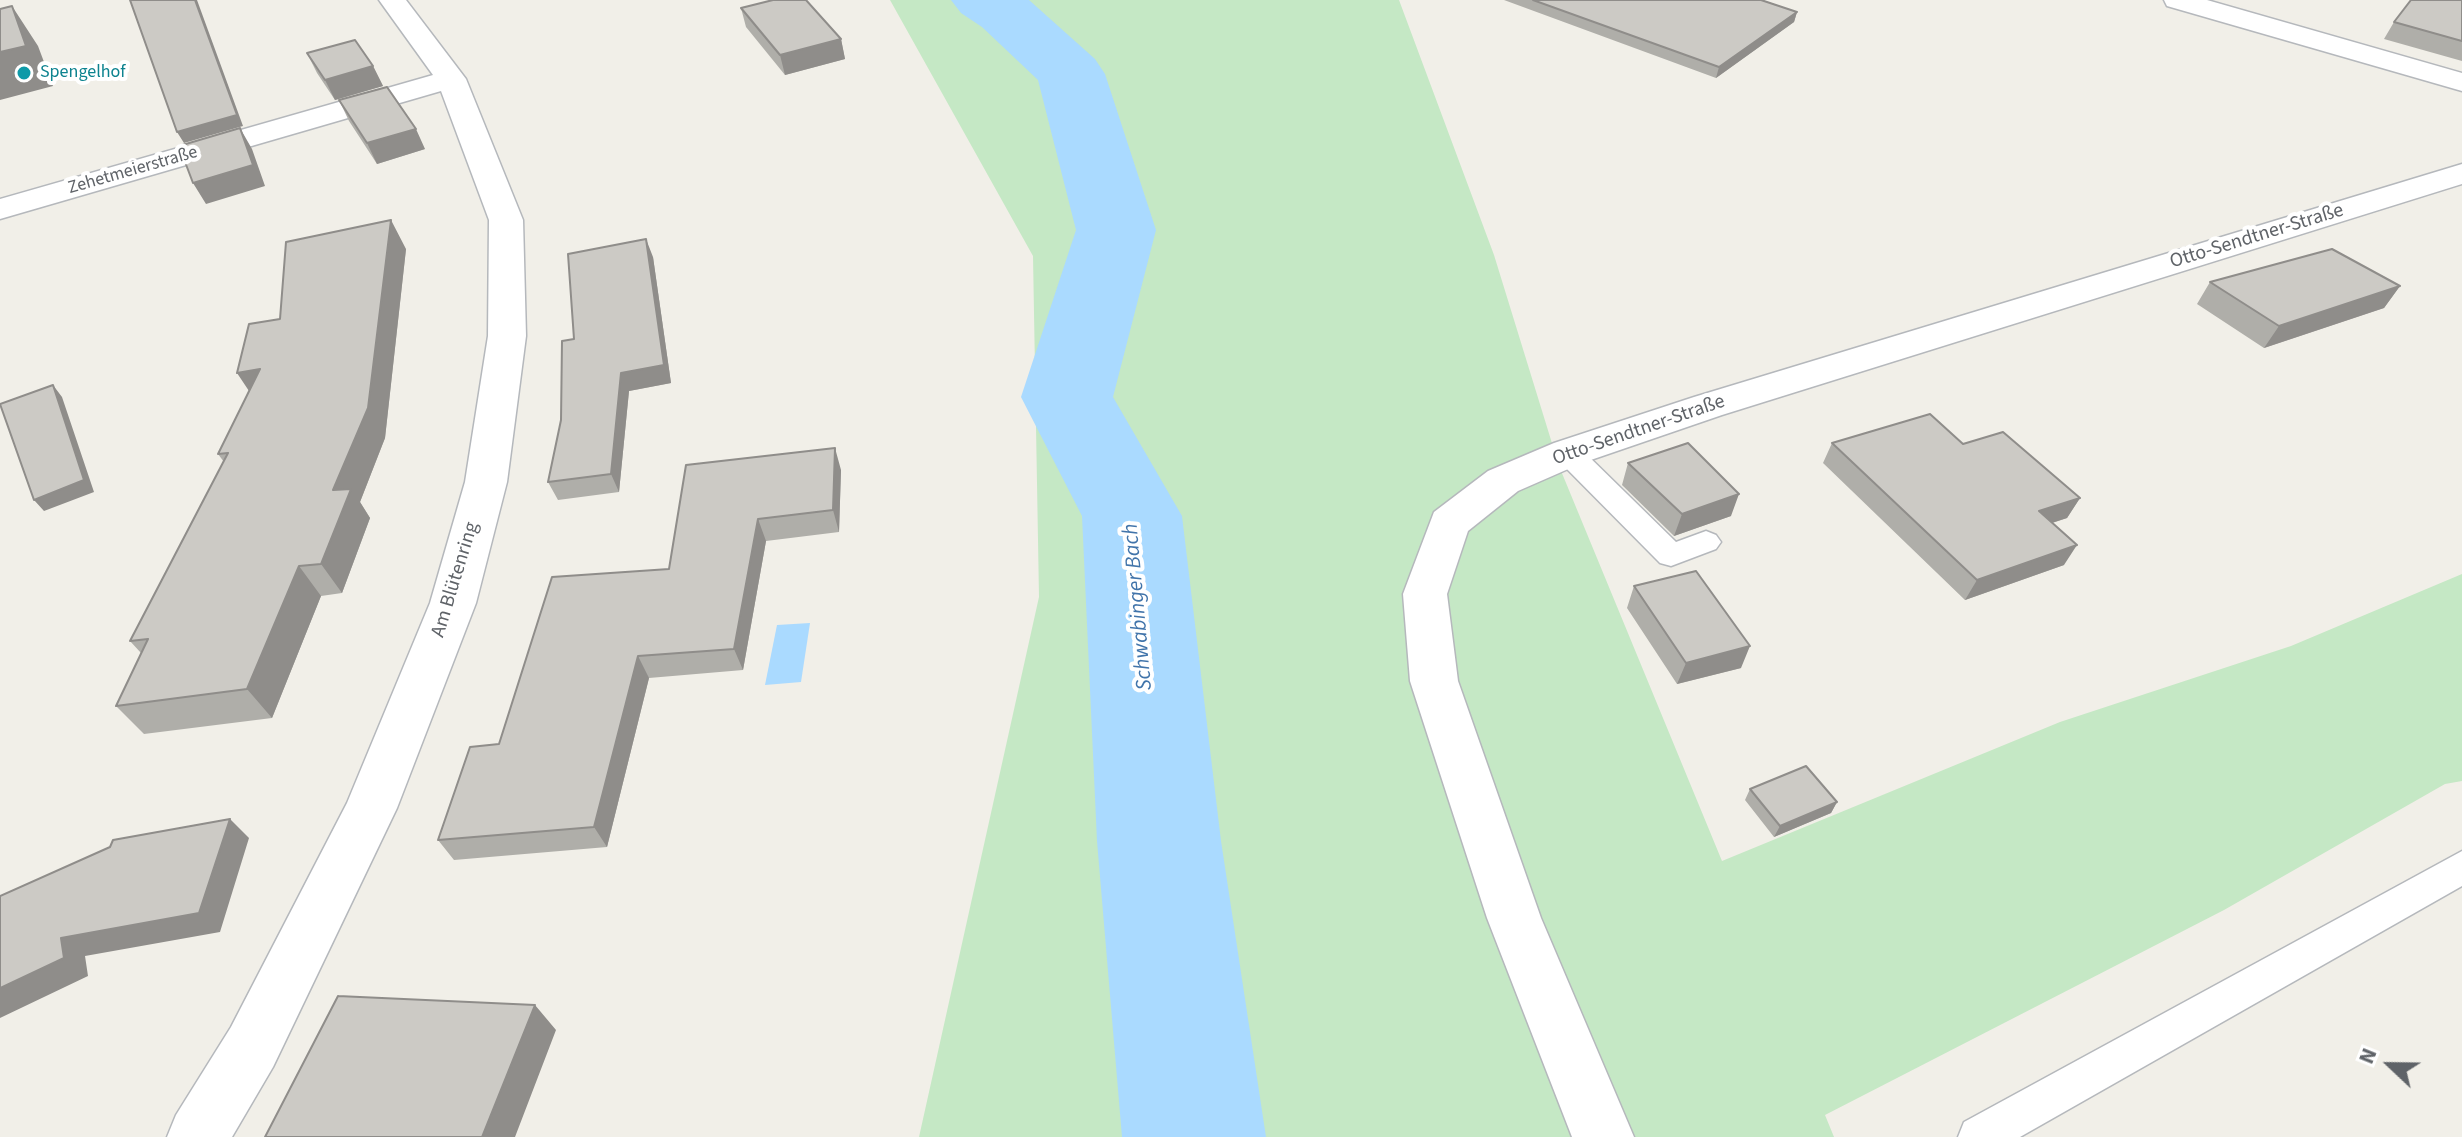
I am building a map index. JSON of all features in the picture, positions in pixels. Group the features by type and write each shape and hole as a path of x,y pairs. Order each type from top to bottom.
{"street":[{"name":"Am Blütenring","path":"198,1137 252,1047 371,808 453,603 486,482 507,336 506,220 451,79 392,0"},
{"path":"2177,0 2462,82"},
{"name":"Zehetmeierstraße","path":"0,209 451,79"},
{"name":"Otto-Sendtner-Straße","path":"1603,1137 1514,918 1434,681 1425,594 1449,523 1503,481 1568,453 1708,406 2462,174"}],"lane":[{"path":"1568,453 1671,555 1706,542"},
{"path":"1979,1137 2462,867"}],"green space":[{"path":"890,0 1399,0 1494,255 1559,466 1722,861 2060,722 2291,646 2462,574 2462,781 2445,784 2224,910 1825,1115 1834,1137 919,1137 1039,597 1033,256"}],"water":[{"path":"810,623 801,682 765,685 777,625"}],"building":[{"path":"130,0 195,0 237,115 177,132"},
{"path":"773,0 806,0 841,39 780,55 741,8"},
{"path":"1533,0 1761,0 1797,12 1719,67"},
{"path":"2411,0 2462,0 2462,41 2394,22"},
{"path":"12,6 26,46 0,52 0,9"},
{"path":"355,40 373,66 325,80 307,53"},
{"path":"387,87 416,129 367,143 339,100"},
{"path":"240,128 253,165 193,183 179,146"},
{"path":"391,220 368,408 333,490 351,489 321,564 299,566 247,689 116,706 148,639 130,641 228,453 218,454 260,369 237,373 249,324 280,319 286,242"},
{"path":"646,239 664,365 621,373 611,474 548,482 561,420 562,341 574,339 568,254"},
{"path":"2332,249 2400,286 2279,326 2210,282"},
{"path":"53,385 84,480 34,500 0,404"},
{"path":"1930,414 1963,444 2003,432 2080,498 2039,511 2077,545 1977,580 1832,443"},
{"path":"1688,443 1739,494 1682,514 1628,463"},
{"path":"835,448 833,510 758,519 734,649 638,656 594,827 438,840 470,747 499,744 552,577 669,569 686,465"},
{"path":"1696,571 1750,646 1686,663 1634,586"},
{"path":"1806,766 1837,802 1780,826 1750,789"},
{"path":"230,819 199,913 61,938 64,958 0,988 0,896 110,847 113,840"},
{"path":"338,996 535,1005 482,1137 265,1137"}],"waterway":[{"name":"Schwabinger Bach","path":"983,0 1005,13 1071,74 1116,230 1067,397 1132,516 1159,841 1194,1137"}],"place":[{"name":"Spengelhof","path":"24,73"}]}
